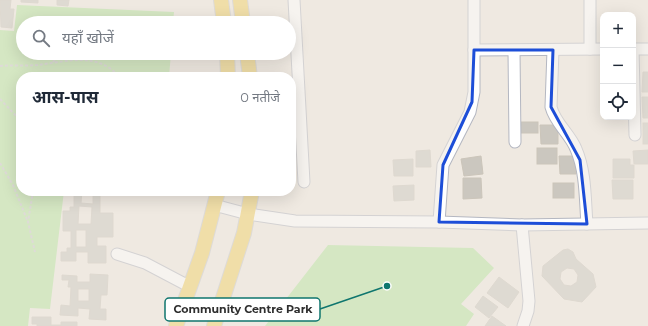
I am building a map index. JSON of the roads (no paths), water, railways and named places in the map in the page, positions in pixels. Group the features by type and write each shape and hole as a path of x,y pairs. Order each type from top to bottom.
{"main road":[{"path":"221,0 223,16"},
{"path":"240,0 242,16"},
{"path":"227,60 228,72"},
{"path":"248,60 249,72"},
{"path":"176,326 191,285 217,196"},
{"path":"214,326 244,233 251,196"}],"street":[{"path":"294,0 295,16"},
{"path":"439,222 443,165 459,136 472,102 475,79 474,0"},
{"path":"590,0 590,49"},
{"path":"296,36 304,182"},
{"path":"474,50 514,51 600,49"},
{"path":"635,134 633,49 648,49"},
{"path":"553,50 551,106 556,120 576,149 580,160 583,170 587,224"},
{"path":"514,51 515,142"},
{"path":"214,205 248,214 295,221 439,222 522,225 648,223"},
{"path":"522,225 529,301 528,311 523,326"},
{"path":"117,254 145,263 183,283 191,285"}],"place":[{"name":"Community Centre Park","path":"387,286"}]}
